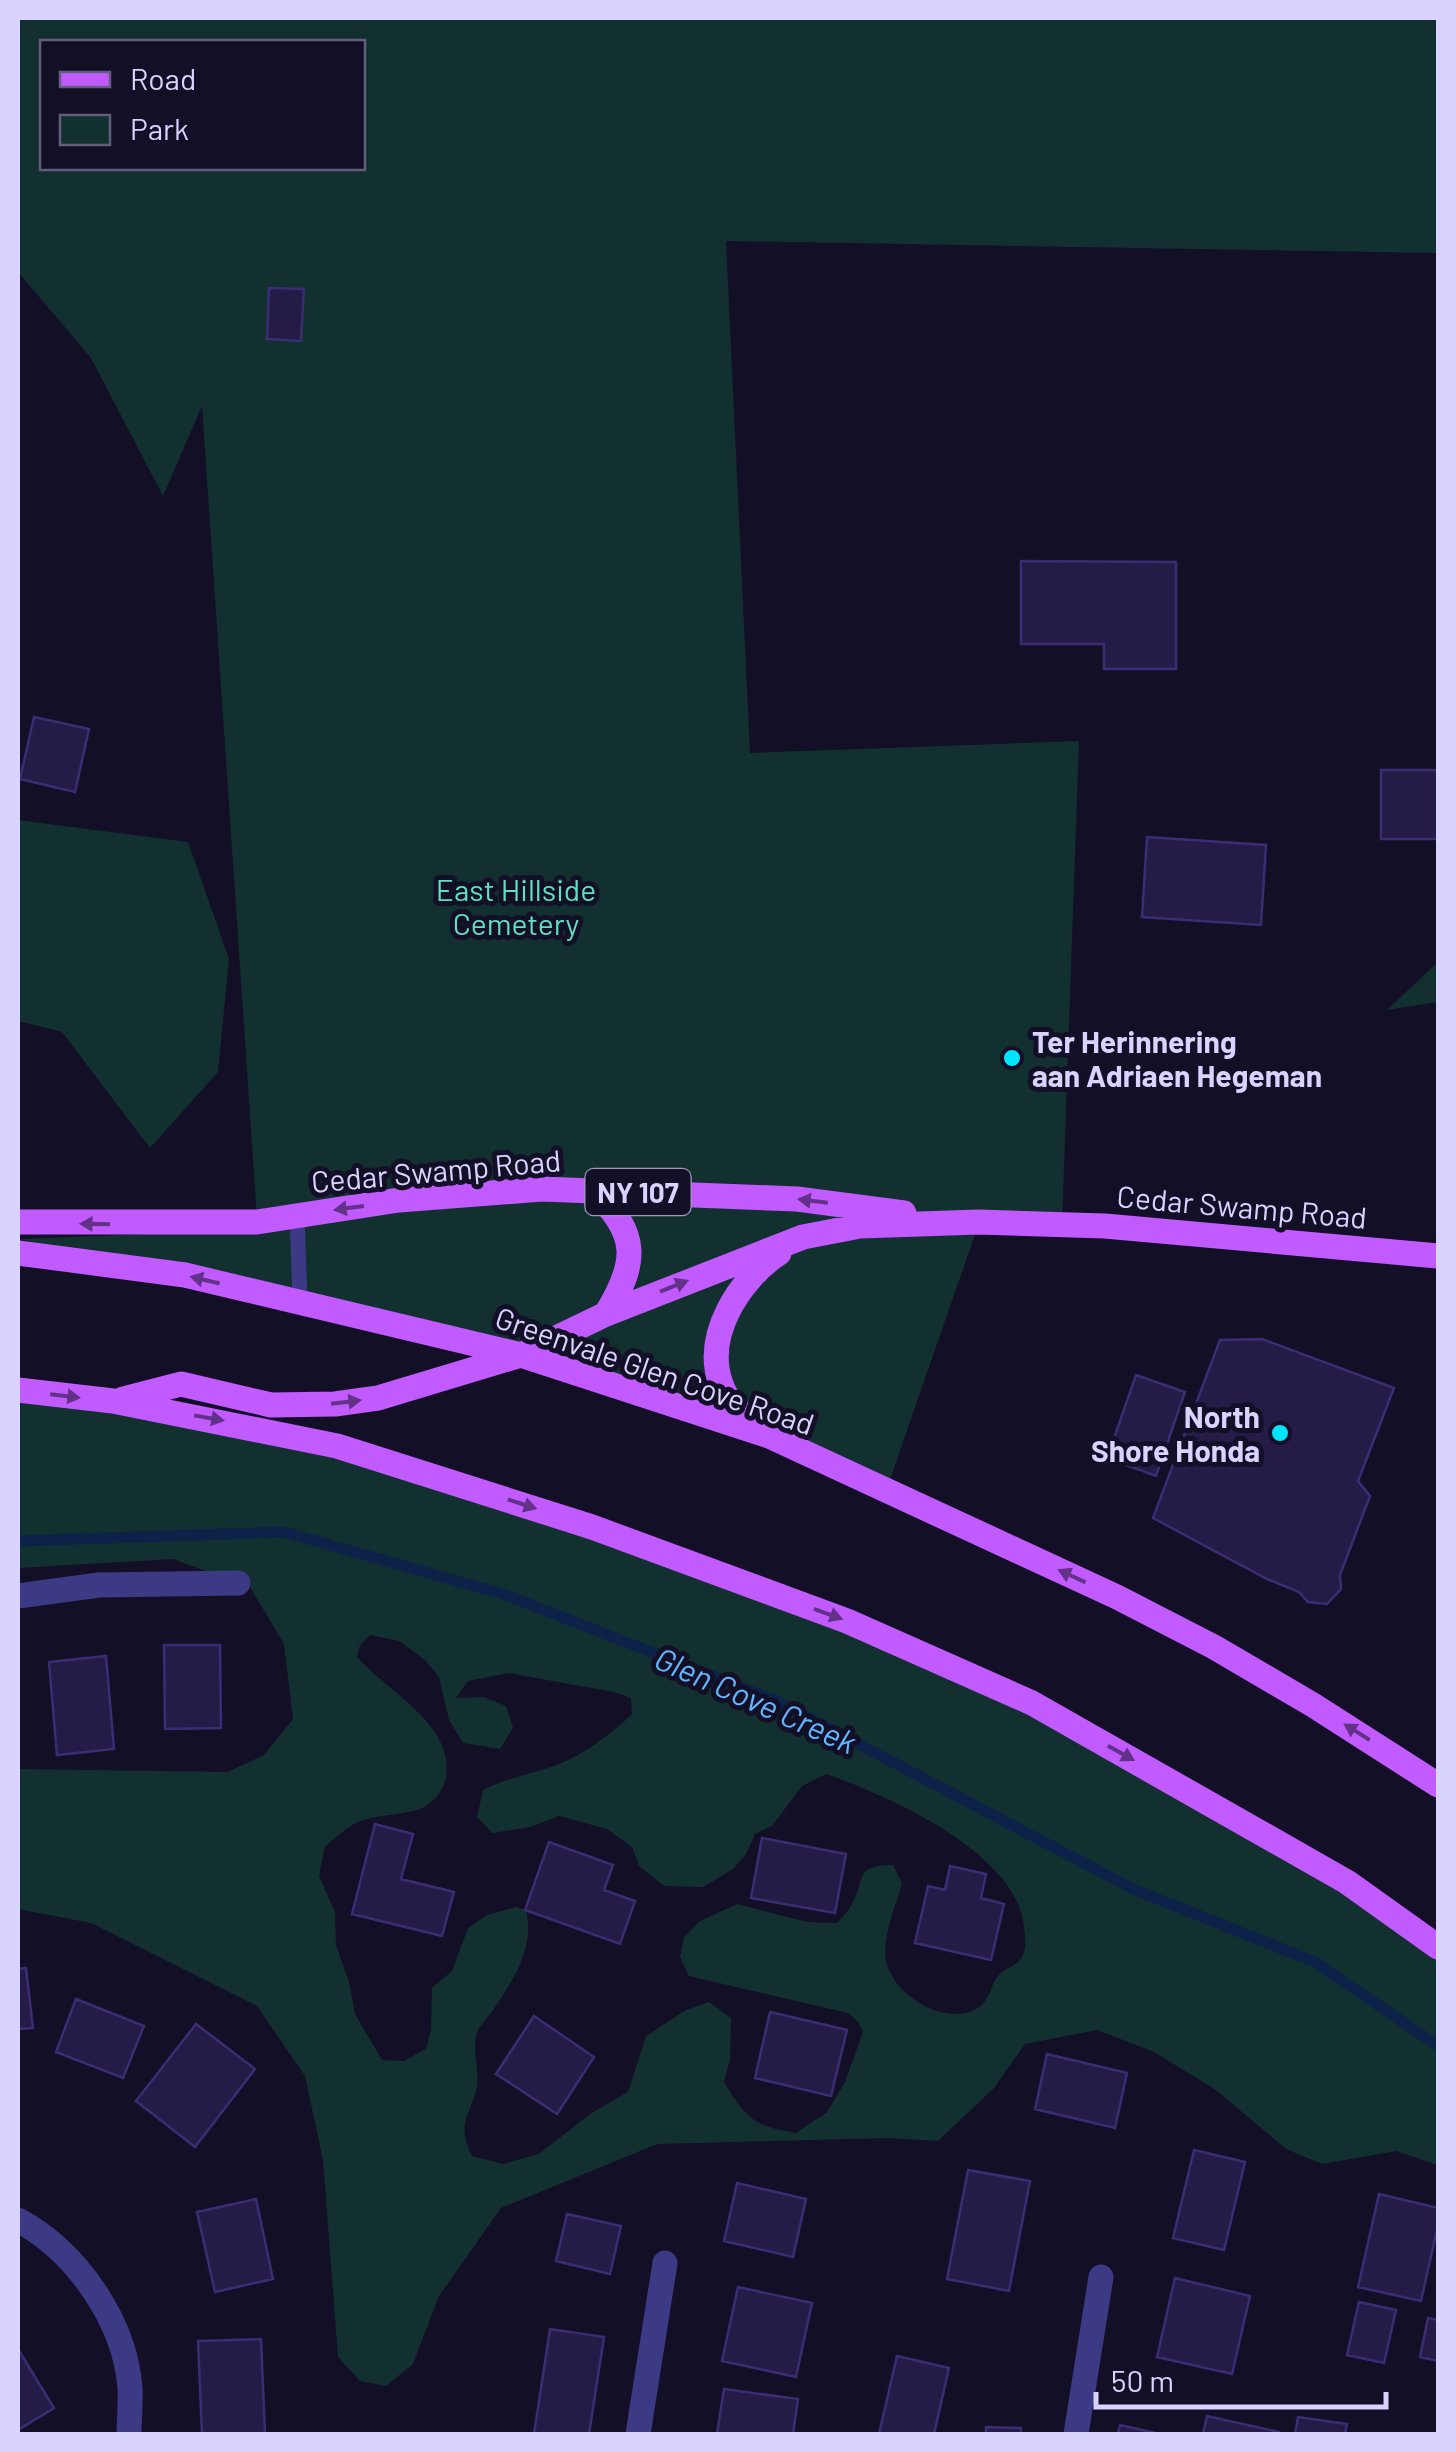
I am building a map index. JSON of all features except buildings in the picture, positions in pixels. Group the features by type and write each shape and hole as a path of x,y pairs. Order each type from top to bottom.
{"main road":[{"name":"Cedar Swamp Road","path":"18,1222 240,1222 399,1200 594,1190 797,1199 979,1222"},
{"path":"594,1190 618,1213 628,1246 627,1274 606,1314"},
{"name":"Cedar Swamp Road","path":"521,1354 606,1314 803,1237 860,1226 979,1222 1105,1226 1438,1256"},
{"path":"769,1436 735,1408 720,1384 721,1335 728,1309 744,1283 766,1262 803,1237"},
{"name":"Greenvale Glen Cove Road","path":"18,1253 185,1276 521,1354 769,1436 1198,1639 1313,1705 1438,1785"},
{"name":"NY 107","path":"18,1390 113,1402 180,1384 271,1404 335,1404 378,1398 521,1354"},
{"path":"113,1402 338,1446 592,1527 847,1621 1048,1712 1346,1882 1438,1947"}],"street":[{"path":"18,1596 99,1584 238,1584"},
{"path":"18,2220 38,2231 76,2268 102,2304 124,2357 130,2387 129,2434"},
{"path":"638,2434 665,2263"},
{"path":"1076,2434 1101,2277"}],"lane":[{"path":"297,1215 300,1302"}],"green space":[{"name":"East Hillside Cemetery","path":"18,18 1438,18 1438,253 726,241 750,753 1079,741 1062,1225 979,1223 886,1491 768,1431 182,1272 18,1239 147,1234 542,1189 257,1218 202,406 163,496 91,358 18,272"},
{"path":"18,820 188,842 229,959 218,1072 150,1148 62,1032 18,1021"},
{"path":"1438,962 1438,1002 1387,1010"},
{"path":"18,1384 287,1433 592,1527 1032,1703 1438,1947 1438,2165 1396,2151 1322,2164 1286,2149 1216,2090 1154,2052 1097,2030 1025,2044 994,2088 938,2141 887,2138 657,2144 501,2208 439,2296 413,2364 386,2386 360,2381 338,2357 323,2160 305,2076 257,2006 91,1923 18,1909 18,1769 228,1772 264,1755 293,1719 284,1644 250,1587 173,1559 18,1568","holes":["370,1635 399,1641 424,1659 439,1677 449,1720 463,1743 500,1749 513,1728 506,1706 484,1697 456,1698 468,1681 508,1673 631,1698 632,1714 584,1751 562,1763 483,1790 477,1817 492,1833 531,1827 559,1816 607,1829 632,1847 639,1866 664,1886 703,1887 733,1869 746,1854 755,1834 772,1826 802,1786 826,1774 914,1812 975,1852 999,1875 1016,1900 1025,1934 1022,1957 999,1975 979,2007 967,2013 940,2012 913,1999 887,1965 887,1935 902,1883 893,1865 866,1871 851,1907 837,1923 807,1922 737,1904 700,1921 684,1937 680,1957 689,1976 848,2013 858,2022 863,2032 845,2082 827,2112 796,2133 752,2119 724,2082 730,2059 731,2018 709,2002 686,2010 646,2036 628,2092 590,2114 539,2154 503,2164 472,2156 465,2129 477,2083 476,2036 521,1963 528,1937 526,1910 516,1907 487,1915 468,1928 452,1971 432,1988 431,2030 426,2049 404,2061 382,2060 355,2014 336,1945 335,1912 319,1876 325,1846 348,1828 364,1820 424,1807 444,1784 447,1764 432,1728 357,1657 360,1645"]}],"waterway":[{"name":"Glen Cove Creek","path":"18,1541 284,1532 503,1594 779,1702 1133,1889 1315,1962 1438,2046"}],"place":[{"name":"Ter Herinnering aan Adriaen Hegeman","path":"1012,1058"},
{"name":"North Shore Honda","path":"1280,1433"}]}
